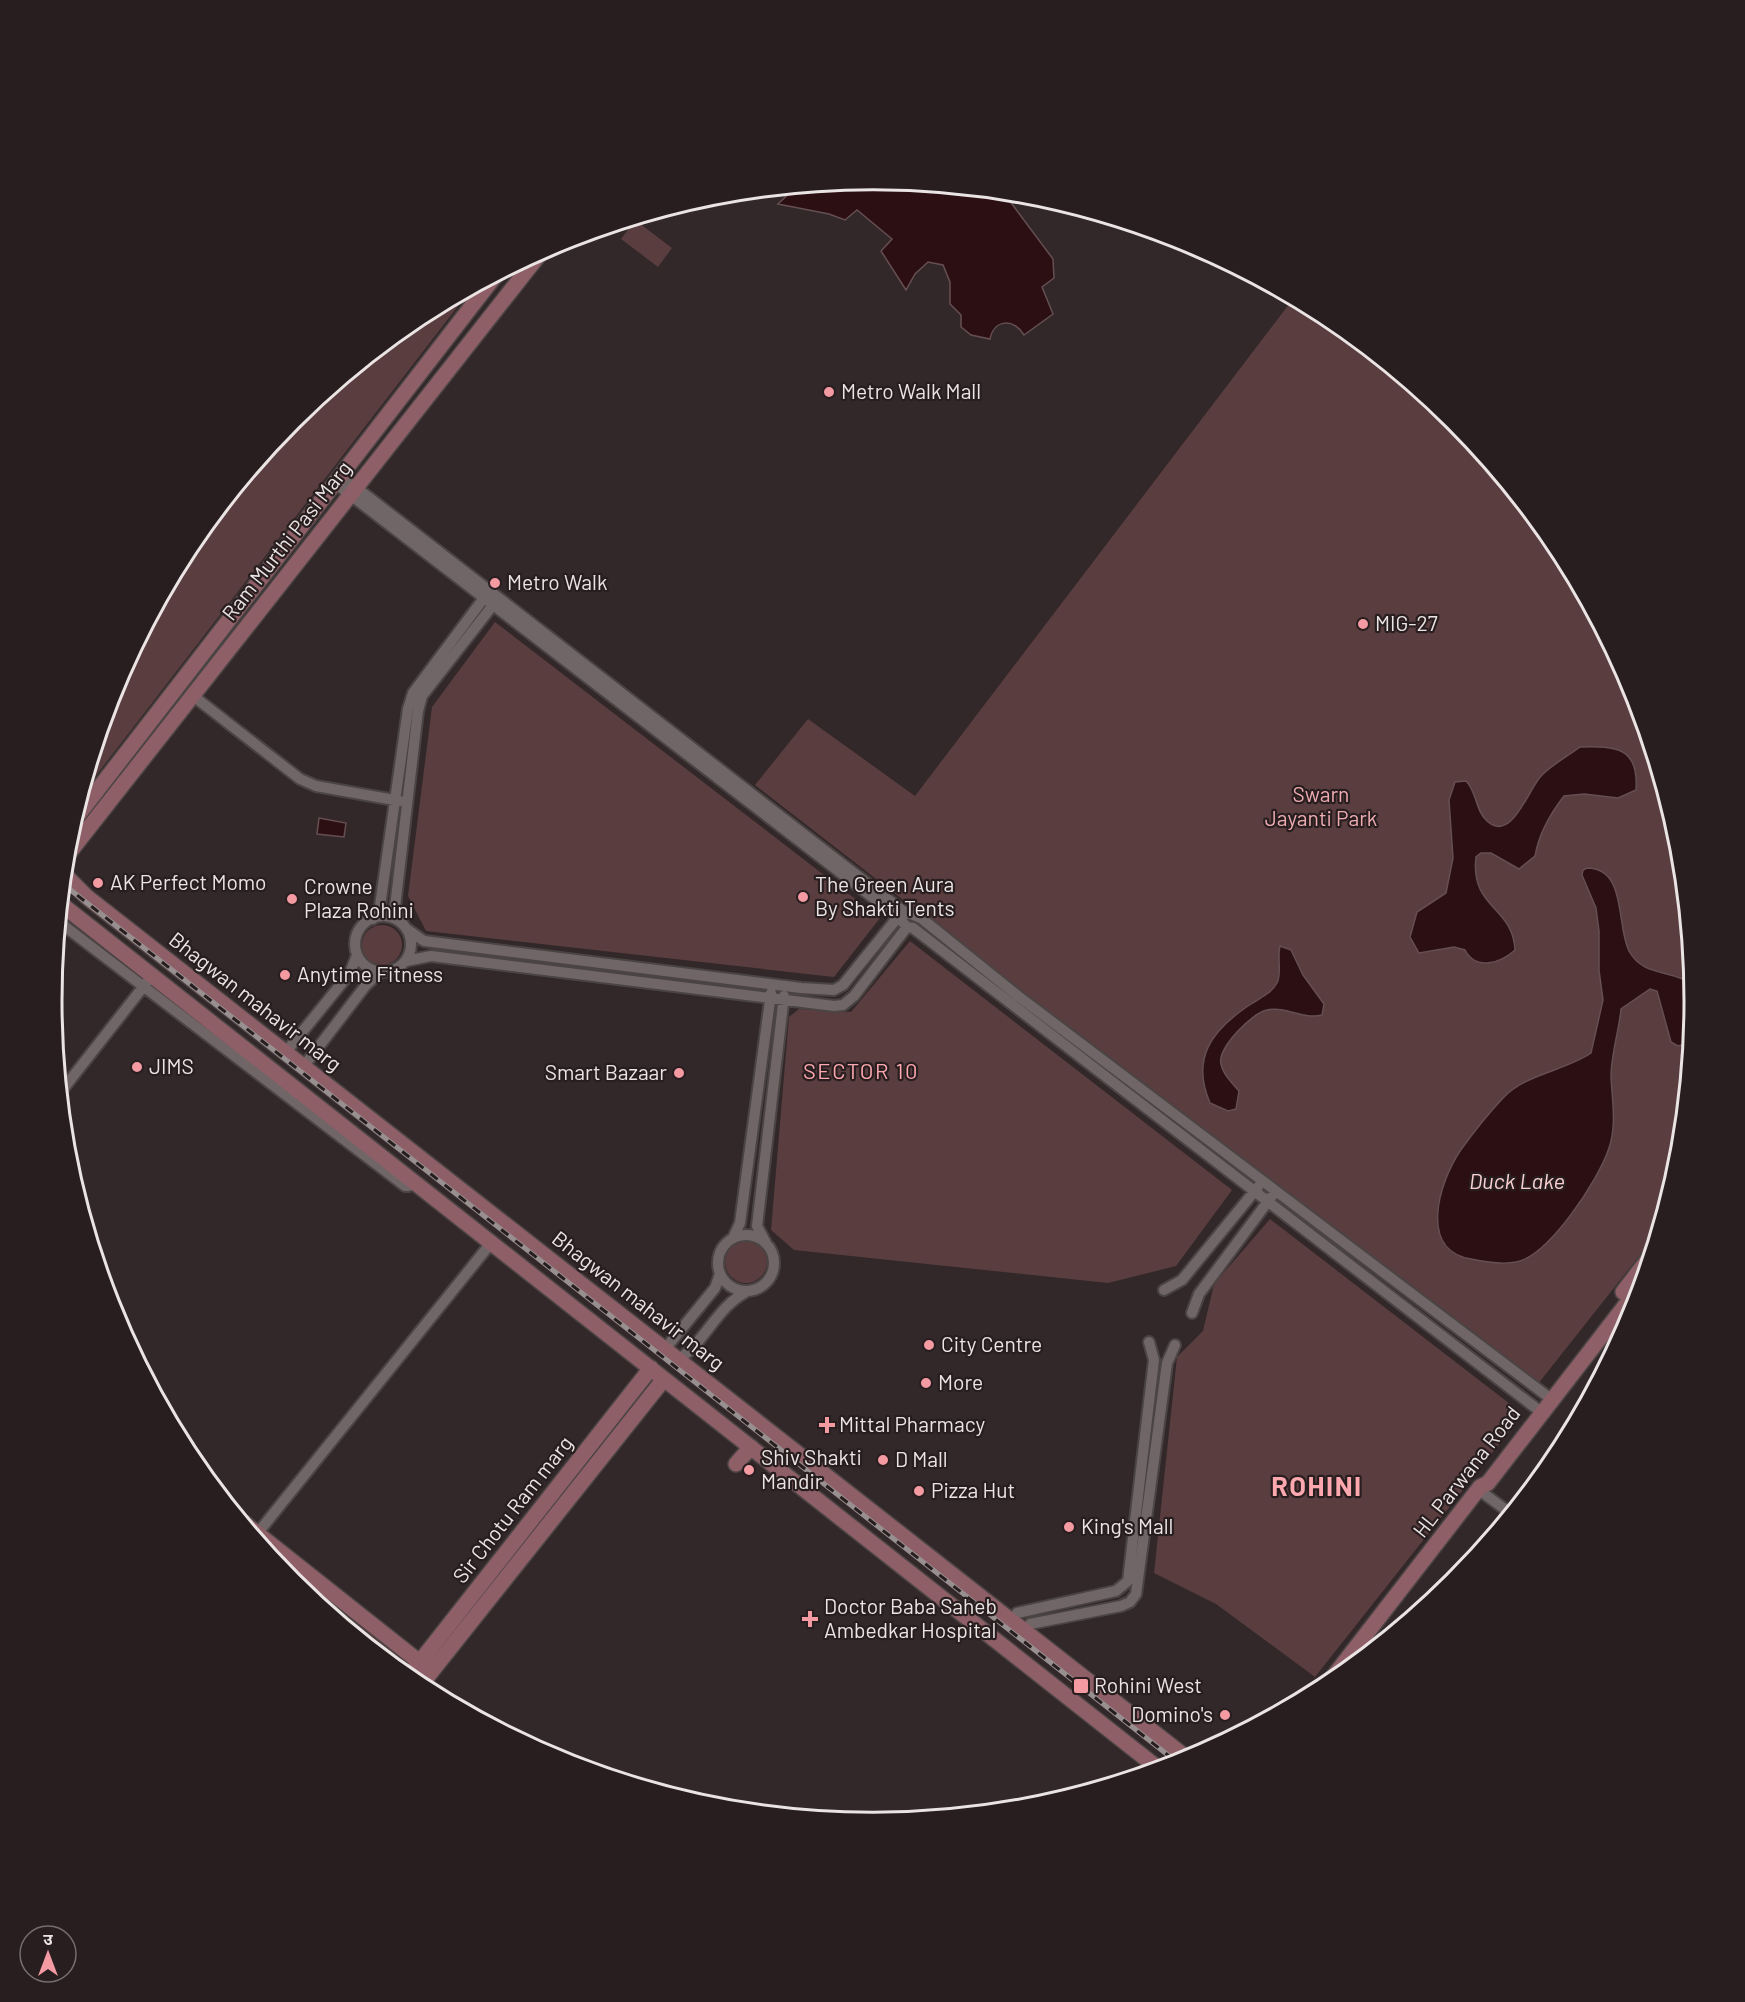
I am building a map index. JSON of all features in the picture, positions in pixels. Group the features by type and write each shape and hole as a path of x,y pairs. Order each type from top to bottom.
{"street":[{"name":"Ram Murthi Pasi Marg","path":"77,842 530,267"},
{"name":"Ram Murthi Pasi Marg","path":"88,795 484,290"},
{"path":"338,479 488,601 898,917 907,927 913,928 1538,1410"},
{"path":"353,492 740,782 903,911 921,918 1018,996 1548,1397 1634,1279"},
{"path":"488,601 422,696 380,906 358,932 355,945 357,955 369,968 381,972 394,970 406,961 431,956 783,1001 843,1005 854,996 907,927"},
{"path":"192,695 300,779 316,786 400,801"},
{"path":"400,801 395,907 412,945 406,961"},
{"name":"Bhagwan mahavir marg","path":"70,881 87,897 1179,1752"},
{"name":"Bhagwan mahavir marg","path":"67,909 147,982 389,1163 751,1447 882,1559 1150,1763"},
{"path":"372,918 392,918 424,940 785,986 834,990 843,985 898,917 912,915"},
{"path":"65,926 147,982 405,1186 409,1186 412,1181"},
{"path":"286,1052 350,973 357,955"},
{"path":"304,1066 366,985 381,972"},
{"path":"66,1085 147,982"},
{"path":"665,1349 715,1287 720,1274 720,1253 733,1238 740,1223 772,984"},
{"path":"678,1360 691,1350 732,1299 762,1287 773,1273 774,1258 757,1226 785,986"},
{"path":"389,1163 402,1143"},
{"path":"1164,1290 1182,1280 1263,1181"},
{"path":"1192,1313 1199,1294 1276,1191"},
{"path":"733,1238 752,1236 766,1243"},
{"path":"259,1531 491,1243"},
{"path":"720,1274 730,1287 746,1292"},
{"name":"HL Parwana Road","path":"1349,1656 1480,1488 1488,1483 1548,1397 1624,1305"},
{"path":"1017,1613 1116,1592 1128,1581 1155,1360 1149,1342"},
{"path":"1030,1624 1121,1606 1130,1602 1136,1594 1167,1363 1175,1345"},
{"name":"Sir Chotu Ram marg","path":"423,1675 425,1667 651,1368"},
{"name":"Sir Chotu Ram marg","path":"417,1672 425,1667 664,1379"},
{"path":"736,1464 751,1447"},
{"path":"1480,1488 1505,1509"},
{"path":"273,1547 425,1667"}],"green space":[{"path":"641,224 672,248 658,267 621,239 629,228"},
{"path":"460,303 92,780 123,691 145,642 198,550 229,507 263,466 338,391 422,327"},
{"name":"Swarn Jayanti Park","path":"1288,305 1323,327 1407,391 1482,466 1516,507 1547,550 1600,642 1622,691 1640,740 1656,791 1677,895 1684,1001 1677,1107 1656,1211 1644,1250 1534,1389 755,785 808,719 915,796"},
{"path":"495,622 880,918 834,977 426,931 408,896 432,707"},
{"path":"382,925 396,931 402,945 396,959 382,965 368,959 362,945 368,931"},
{"path":"910,941 1232,1190 1176,1266 1108,1283 794,1250 771,1230 789,1017 799,1009 851,1012"},
{"path":"1270,1219 1523,1414 1315,1677 1216,1604 1154,1573 1177,1357 1203,1331 1214,1284"},
{"path":"746,1241 754,1242 761,1247 766,1254 766,1270 761,1277 754,1282 746,1283 738,1282 731,1277 726,1270 725,1262 726,1254 731,1247 738,1242"},
{"path":"328,1602 404,1660 379,1644"}],"water":[{"path":"872,190 926,192 1011,203 1053,259 1054,278 1042,287 1053,314 1024,335 1020,329 1005,323 1000,324 992,332 990,339 971,335 961,327 961,315 950,304 950,282 943,265 928,262 915,274 906,290 881,251 892,239 857,210 845,220 829,214 778,204 787,195"},
{"path":"1580,747 1604,747 1623,752 1634,765 1636,790 1618,798 1584,794 1564,796 1546,824 1535,856 1519,869 1491,853 1481,853 1476,857 1479,887 1485,898 1507,924 1513,936 1515,950 1489,963 1475,961 1465,950 1454,947 1419,953 1410,937 1417,912 1446,893 1453,858 1449,800 1455,782 1466,781 1470,785 1480,812 1487,821 1496,826 1504,825 1512,820 1519,811 1542,775"},
{"path":"319,818 346,823 344,837 317,834"},
{"name":"Duck Lake","path":"1587,868 1600,870 1609,877 1618,900 1625,940 1635,959 1650,969 1683,979 1682,1045 1678,1046 1671,1042 1657,991 1650,989 1621,1009 1611,1068 1613,1130 1609,1148 1595,1178 1557,1231 1529,1257 1505,1263 1471,1259 1454,1253 1444,1243 1439,1229 1440,1197 1452,1164 1492,1110 1512,1090 1522,1083 1591,1053 1603,1000 1596,908 1582,875 1583,870"},
{"path":"1280,946 1291,950 1303,975 1324,1004 1322,1015 1308,1016 1281,1010 1267,1010 1253,1017 1237,1032 1221,1057 1224,1071 1239,1091 1236,1109 1228,1111 1210,1103 1205,1087 1203,1073 1208,1047 1224,1026 1268,993 1277,983"}],"railway":[{"path":"69,889 1168,1756"}],"place":[{"name":"Metro Walk Mall","path":"829,392"},
{"name":"Metro Walk","path":"495,583"},
{"name":"MIG-27","path":"1363,624"},
{"name":"AK Perfect Momo","path":"98,883"},
{"name":"The Green Aura By Shakti Tents","path":"803,897"},
{"name":"Crowne Plaza Rohini","path":"292,899"},
{"name":"Anytime Fitness","path":"285,975"},
{"name":"JIMS","path":"137,1067"},
{"name":"Smart Bazaar","path":"679,1073"},
{"name":"City Centre","path":"929,1345"},
{"name":"More","path":"926,1383"},
{"name":"Mittal Pharmacy","path":"827,1425"},
{"name":"D Mall","path":"883,1460"},
{"name":"Shiv Shakti Mandir","path":"749,1470"},
{"name":"Pizza Hut","path":"919,1491"},
{"name":"King's Mall","path":"1069,1527"},
{"name":"Doctor Baba Saheb Ambedkar Hospital","path":"810,1619"},
{"name":"Rohini West","path":"1081,1686"},
{"name":"Domino's","path":"1225,1715"}],"district":[{"name":"SECTOR 10","path":"861,1071"},
{"name":"ROHINI","path":"1317,1487"}]}
